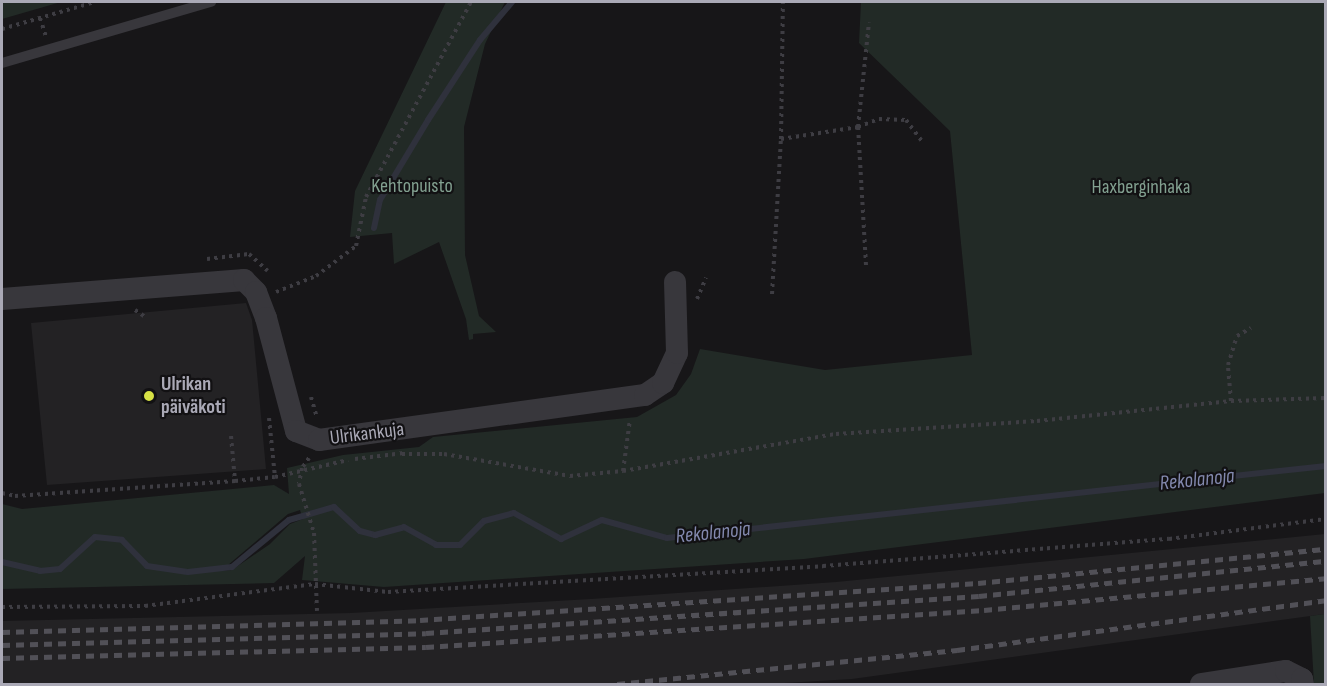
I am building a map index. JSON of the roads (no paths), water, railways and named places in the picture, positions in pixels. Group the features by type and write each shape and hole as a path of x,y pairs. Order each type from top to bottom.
{"street":[{"name":"Ulrikankuja","path":"2,299 244,280 256,292 266,318 296,431 319,440 645,395 663,383 677,353 675,282"},
{"path":"1201,684 1286,671 1302,679 1303,684"}],"lane":[{"path":"2,63 211,2"}],"waterway":[{"path":"374,228 380,200 428,120 480,40 512,2"},
{"name":"Rekolanoja","path":"2,562 40,571 60,569 95,537 122,540 147,566 188,572 232,567 289,520 334,507 360,531 375,535 404,527 436,545 460,545 484,521 514,513 561,539 602,520 667,538 1326,466"}],"railway":[{"path":"2,632 420,620 978,583 1326,549"},
{"path":"2,645 426,633 979,596 1326,561"},
{"path":"2,658 426,647 984,610 1326,578"},
{"path":"617,684 957,650 1326,600"}],"place":[{"name":"Ulrikan päiväkoti","path":"149,396"}],"park label":[{"name":"Kehtopuisto","path":"412,186"},
{"name":"Haxberginhaka","path":"1141,187"}]}
